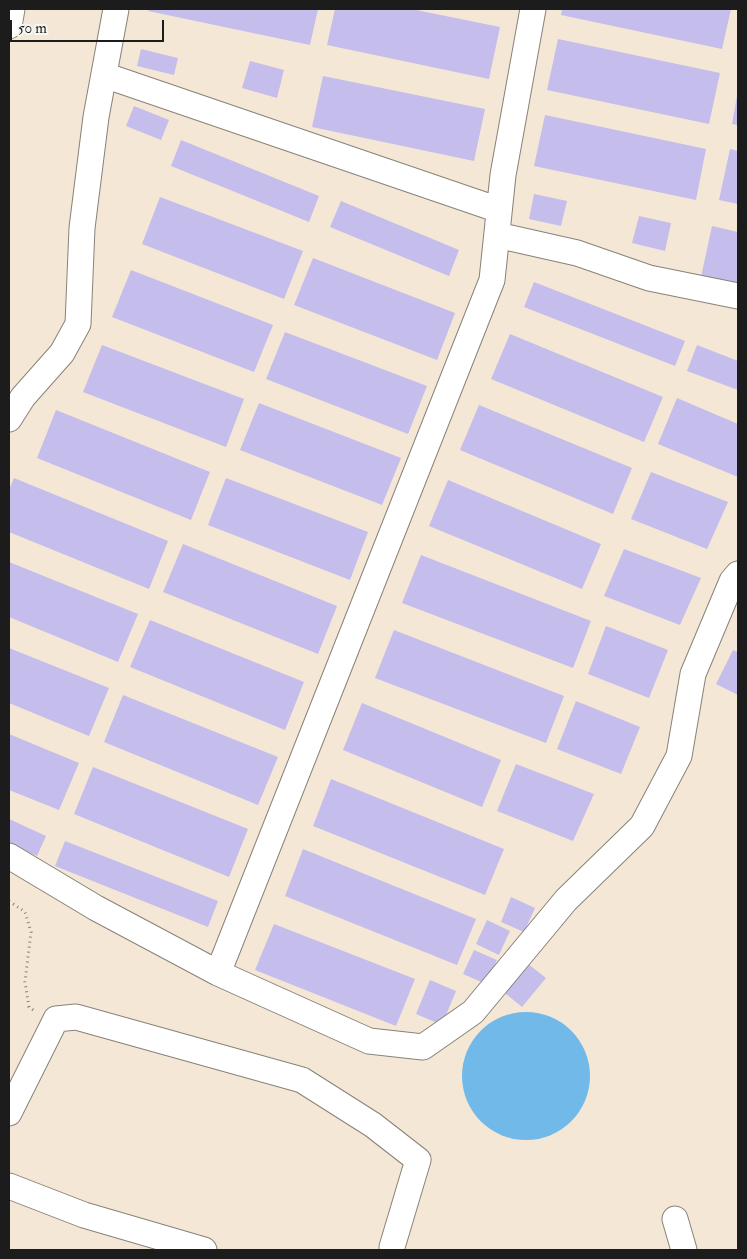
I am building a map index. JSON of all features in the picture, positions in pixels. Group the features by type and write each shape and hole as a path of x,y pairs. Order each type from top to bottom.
{"lane":[{"path":"9,26 12,9"},
{"path":"9,419 23,397 62,353 78,324 82,228 96,117 116,9"},
{"path":"218,973 492,280 503,175 533,9"},
{"path":"104,75 499,210"},
{"path":"497,235 577,253 650,278 738,296"},
{"path":"9,856 96,908 218,973 369,1041 423,1047 473,1012 566,900 642,826 679,756 693,674 732,581 738,574"},
{"path":"9,1113 56,1019 76,1017 302,1080 373,1125 418,1160 392,1250"},
{"path":"9,1186 84,1215 204,1250"},
{"path":"675,1219 684,1250"}],"path":[{"path":"9,901 24,912 31,932 25,982 29,1007 37,1013 56,1019"}],"water":[{"path":"526,1012 550,1017 571,1031 585,1052 590,1076 585,1100 571,1121 550,1135 526,1140 502,1135 481,1121 467,1100 462,1076 467,1052 481,1031 502,1017"}],"building":[{"path":"149,9 318,9 310,45 148,11"},
{"path":"335,9 411,9 500,27 489,79 327,45"},
{"path":"562,9 731,9 722,49 561,15"},
{"path":"558,39 720,73 709,124 547,90"},
{"path":"141,49 178,58 174,75 137,66"},
{"path":"250,61 284,70 277,98 242,88"},
{"path":"323,76 485,109 474,161 312,127"},
{"path":"738,96 738,125 732,124"},
{"path":"134,106 169,120 161,140 126,126"},
{"path":"545,115 706,149 696,200 534,166"},
{"path":"181,140 319,196 309,222 171,166"},
{"path":"730,149 738,151 738,204 719,200"},
{"path":"534,194 567,201 561,226 529,219"},
{"path":"160,197 303,251 284,299 142,244"},
{"path":"341,201 459,250 449,276 330,227"},
{"path":"639,216 671,223 665,251 632,243"},
{"path":"712,226 738,232 738,285 701,277"},
{"path":"313,258 455,313 437,360 294,305"},
{"path":"131,270 273,325 254,372 112,317"},
{"path":"534,282 685,341 675,366 524,307"},
{"path":"285,332 427,386 408,434 266,379"},
{"path":"510,334 663,397 644,442 491,379"},
{"path":"102,345 244,399 226,447 83,392"},
{"path":"697,345 738,361 738,390 687,371"},
{"path":"677,398 738,424 738,477 658,444"},
{"path":"259,403 401,458 382,505 240,450"},
{"path":"479,405 632,468 613,514 460,450"},
{"path":"56,410 210,472 191,520 37,458"},
{"path":"651,472 728,502 707,549 631,519"},
{"path":"14,478 168,541 149,589 9,532 9,490"},
{"path":"226,478 368,532 350,580 208,525"},
{"path":"448,480 601,544 582,589 429,526"},
{"path":"183,544 337,606 318,654 163,592"},
{"path":"624,549 701,578 680,625 604,596"},
{"path":"421,555 591,621 573,668 402,603"},
{"path":"9,562 138,614 118,662 9,617"},
{"path":"150,620 304,682 285,730 130,667"},
{"path":"606,626 668,650 649,698 588,674"},
{"path":"394,630 564,696 546,743 375,678"},
{"path":"9,648 109,688 89,736 9,703"},
{"path":"733,650 738,652 738,695 716,684"},
{"path":"123,695 278,757 258,805 104,742"},
{"path":"576,701 640,727 621,774 557,749"},
{"path":"362,703 501,760 482,807 343,750"},
{"path":"9,734 79,763 59,810 9,790"},
{"path":"516,764 594,794 573,841 497,811"},
{"path":"93,767 248,829 229,877 74,814"},
{"path":"331,779 504,849 485,895 313,826"},
{"path":"9,819 46,836 37,856 9,844"},
{"path":"65,841 218,901 208,927 55,866"},
{"path":"303,849 476,919 457,965 285,896"},
{"path":"511,897 535,908 524,932 501,922"},
{"path":"487,920 510,931 499,955 476,944"},
{"path":"274,924 415,979 396,1026 255,970"},
{"path":"474,950 497,960 486,984 463,974"},
{"path":"523,960 546,978 522,1007 500,989"},
{"path":"430,980 456,991 442,1025 416,1014"}]}
